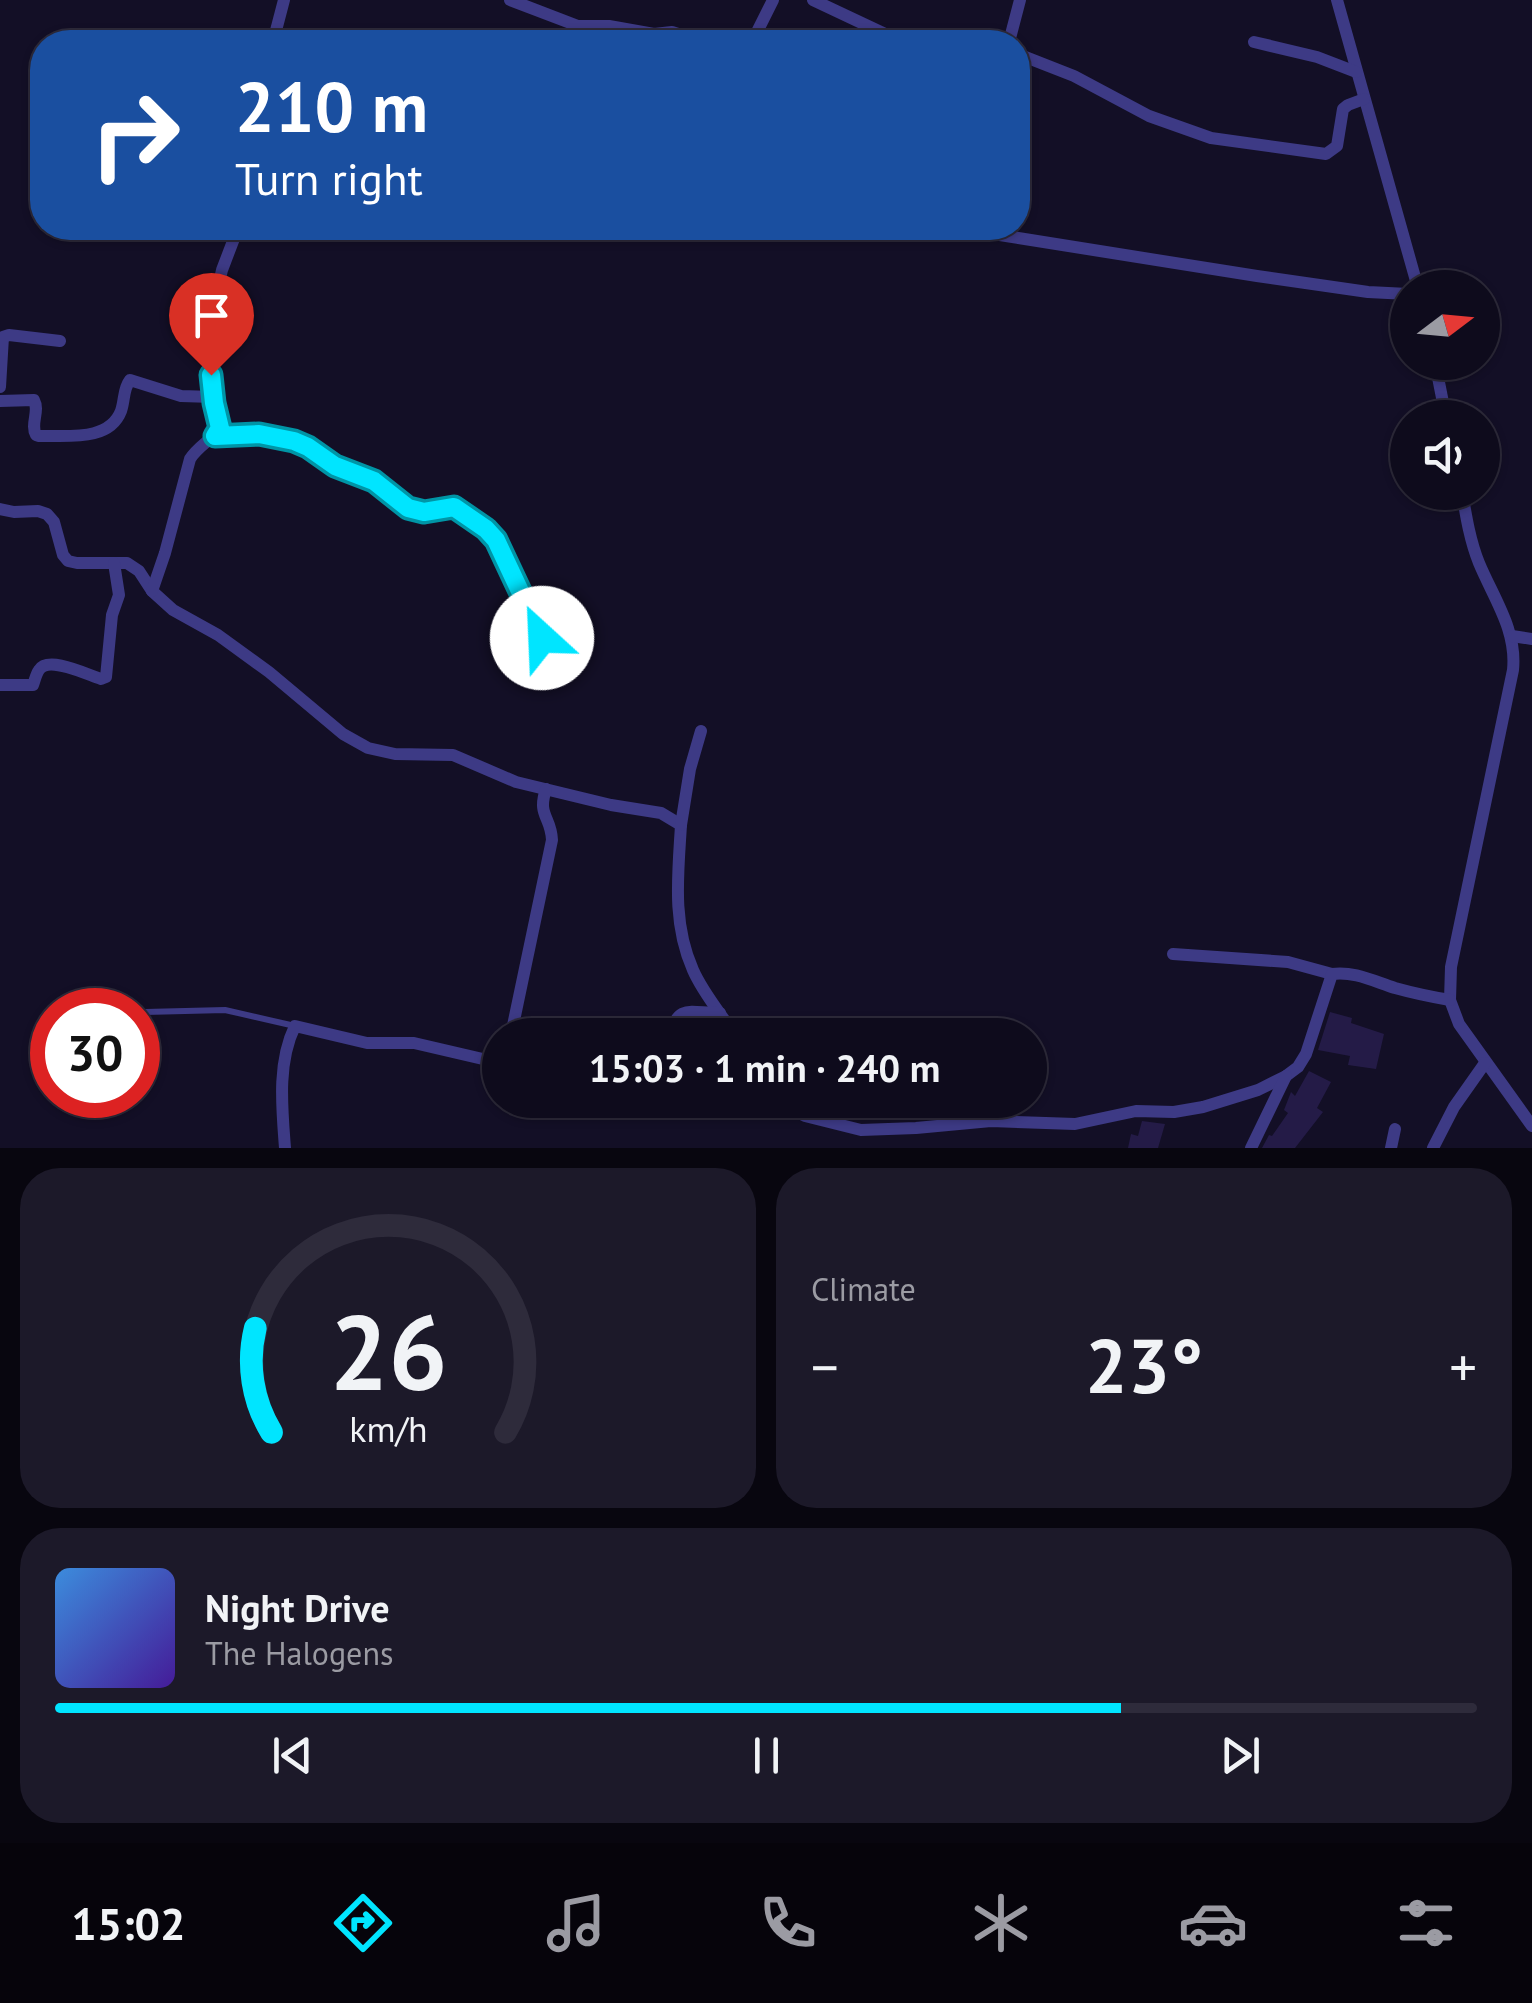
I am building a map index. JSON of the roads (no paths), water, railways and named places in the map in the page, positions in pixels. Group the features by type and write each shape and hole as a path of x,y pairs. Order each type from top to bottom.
{"street":[{"path":"276,30 284,0"},
{"path":"510,0 578,26 632,30"},
{"path":"758,30 773,0"},
{"path":"813,0 877,30"},
{"path":"1012,30 1020,0"},
{"path":"1337,0 1413,270"},
{"path":"1254,42 1317,57 1356,72"},
{"path":"1030,62 1074,76 1149,116 1211,138 1326,154 1337,146 1344,109 1364,98"},
{"path":"1030,239 1390,293"},
{"path":"152,591 190,459 220,428 213,397 212,314 222,270 234,240"},
{"path":"0,387 3,337 60,341"},
{"path":"0,401 34,400 33,429 39,436 107,429 120,413 130,380 181,396 213,397"},
{"path":"215,436 259,434 294,441 335,466 374,481 408,508 424,512 457,508 491,533 542,638 569,668"},
{"path":"0,510 48,514 68,560 127,563 174,610 218,635 343,734 368,748 395,754 453,755 516,782 661,812 680,825"},
{"path":"1466,510 1478,561 1512,636 1515,652 1451,967 1450,1000 1459,1024 1532,1126"},
{"path":"0,685 33,685 39,669 45,665 106,677 112,615 119,595 114,563"},
{"path":"1512,636 1532,639"},
{"path":"701,731 680,825 676,906 681,938 694,972 723,1018"},
{"path":"515,1018 552,840 542,810 546,789"},
{"path":"1173,954 1288,962 1332,974 1358,975 1416,994 1450,1000"},
{"path":"813,1118 861,1130 991,1121 1076,1124 1136,1111 1174,1112 1229,1101 1298,1068 1332,974"},
{"path":"676,1018 686,1012 720,1014"},
{"path":"285,1148 282,1089 288,1040 295,1026 367,1043 414,1043 482,1059"},
{"path":"1433,1148 1454,1107 1485,1063"},
{"path":"1252,1148 1286,1076"},
{"path":"1390,1148 1395,1129"}],"lane":[{"path":"160,1012 224,1010 295,1026"}]}
